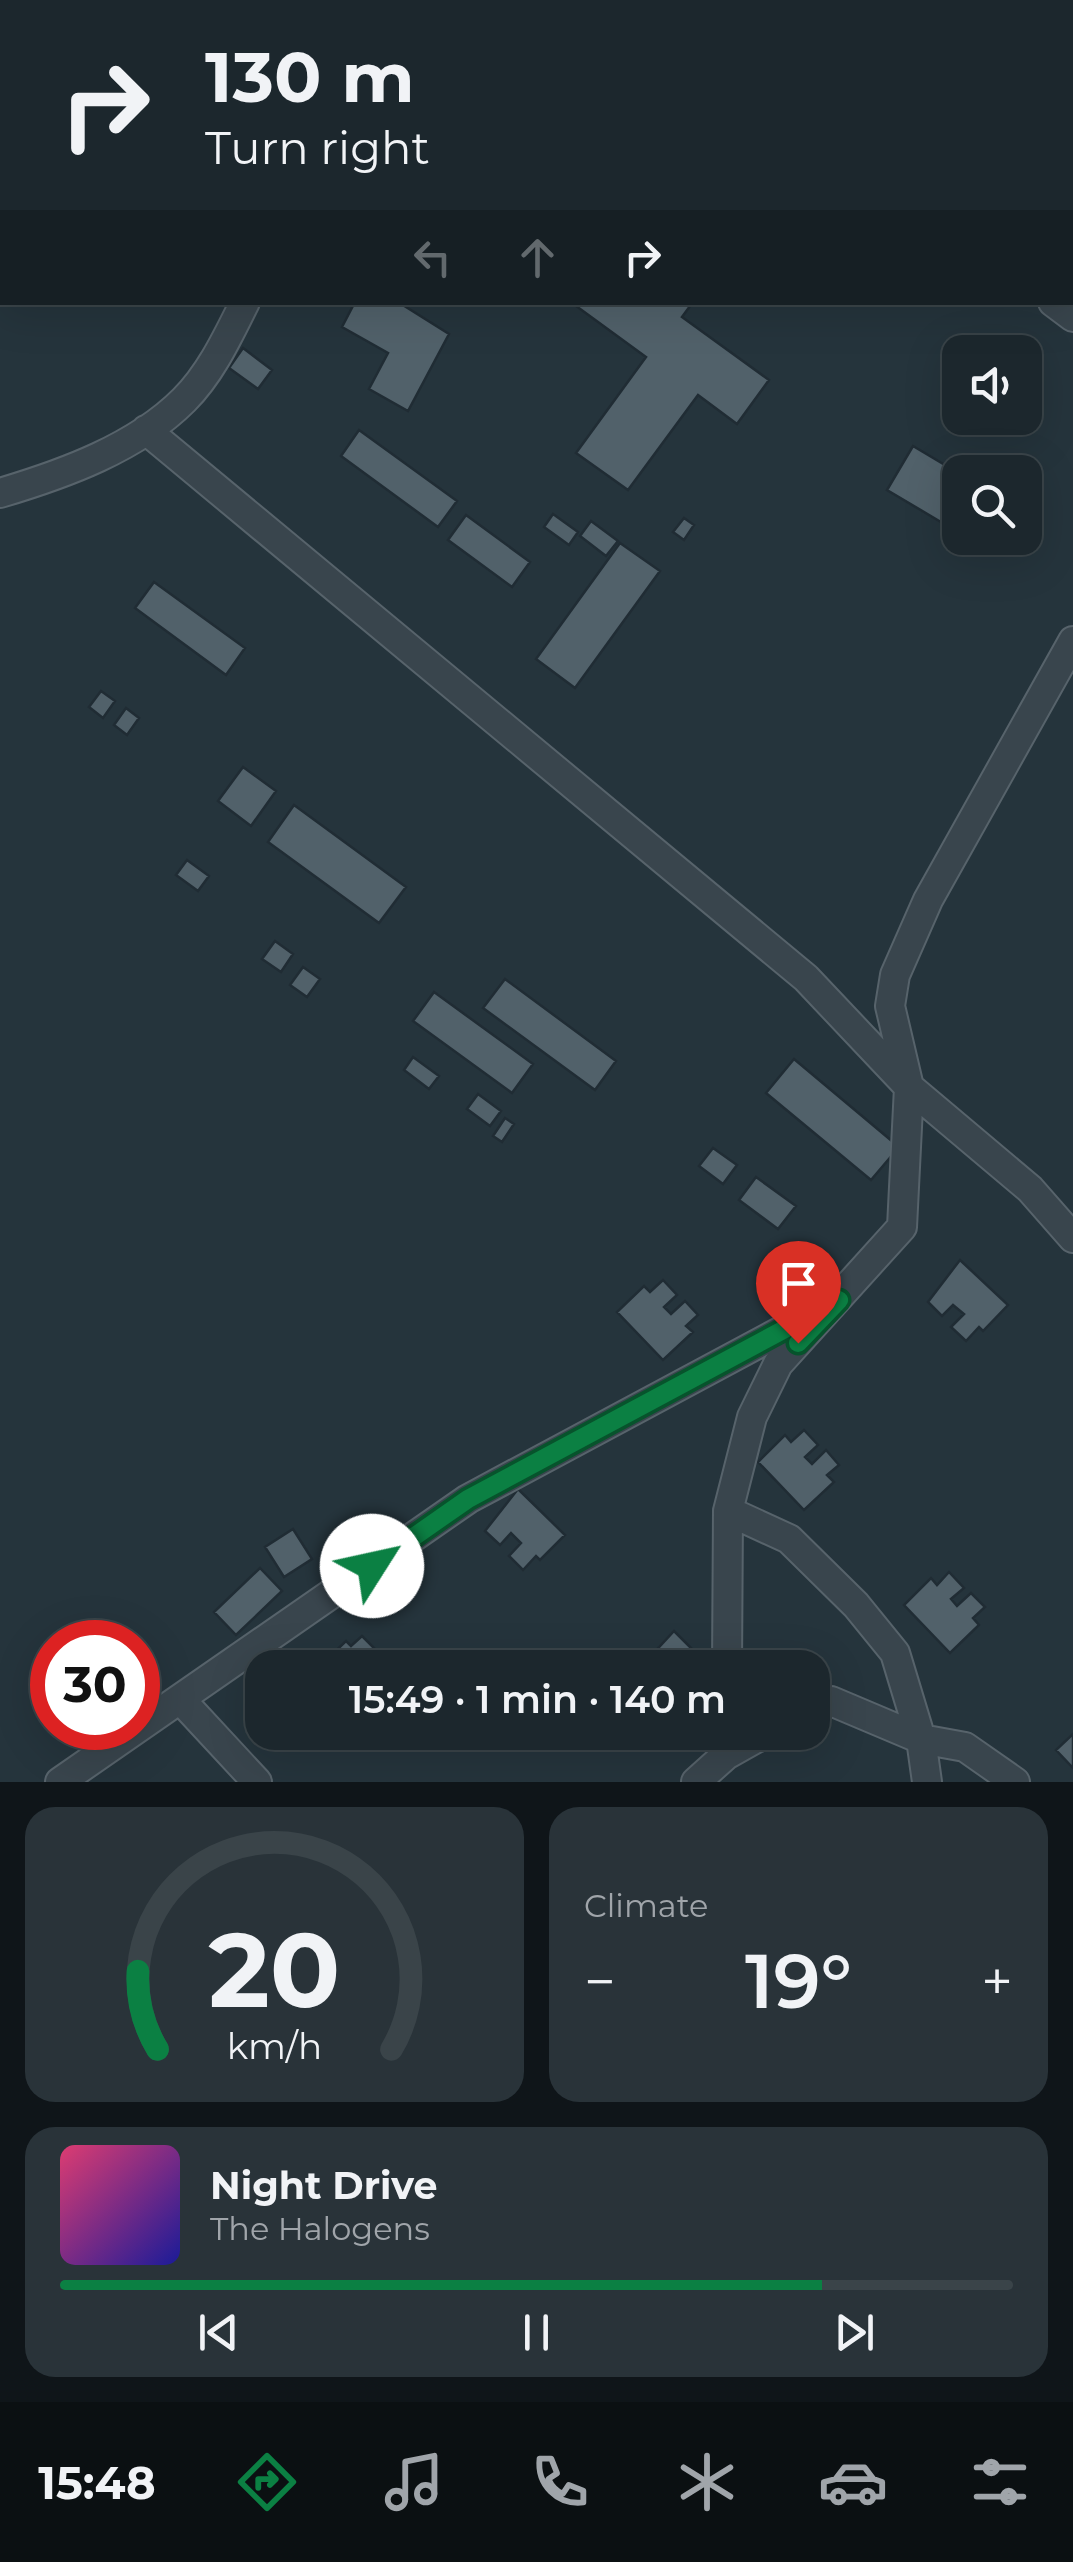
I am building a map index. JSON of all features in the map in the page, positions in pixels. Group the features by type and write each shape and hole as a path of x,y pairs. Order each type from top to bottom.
{"street":[{"path":"0,493 62,474 146,430 184,400 215,359 244,305"},
{"path":"146,430 806,978 910,1087 1030,1189 1073,1238"},
{"path":"727,1650 728,1511 762,1394 778,1364 902,1227 910,1087 890,1006 895,975 928,900 1073,640"},
{"path":"60,1782 468,1499 839,1300"},
{"path":"728,1511 789,1539 866,1617 895,1653 921,1739 927,1782"},
{"path":"181,1700 257,1782"},
{"path":"830,1701 921,1739 965,1747 1015,1782"},
{"path":"696,1782 721,1750"}],"building":[{"path":"353,305 403,305 449,334 408,411 369,389 388,353 342,327"},
{"path":"575,305 691,305 682,317 769,380 737,424 698,395 628,490 576,453 646,357"},
{"path":"243,348 272,370 258,389 229,368"},
{"path":"359,430 457,501 438,527 341,456"},
{"path":"913,446 942,463 942,523 887,490"},
{"path":"553,514 578,532 569,545 544,527"},
{"path":"466,515 530,562 512,587 448,540"},
{"path":"684,518 694,525 684,540 673,532"},
{"path":"591,521 618,541 606,556 580,536"},
{"path":"620,543 660,571 575,688 536,659"},
{"path":"154,582 245,648 226,675 135,608"},
{"path":"101,691 115,701 103,718 89,707"},
{"path":"126,708 139,718 127,735 114,725"},
{"path":"243,767 276,791 251,826 218,801"},
{"path":"294,805 406,887 379,923 268,842"},
{"path":"187,860 209,876 198,891 176,875"},
{"path":"275,941 293,954 281,972 262,959"},
{"path":"303,967 320,979 307,997 290,985"},
{"path":"505,979 616,1061 595,1090 483,1008"},
{"path":"434,992 533,1064 512,1093 413,1021"},
{"path":"413,1057 439,1076 429,1089 404,1070"},
{"path":"794,1059 899,1147 871,1180 766,1093"},
{"path":"478,1094 501,1111 490,1126 467,1109"},
{"path":"505,1118 514,1124 502,1142 493,1136"},
{"path":"713,1148 737,1165 723,1184 699,1166"},
{"path":"756,1177 796,1206 778,1229 739,1200"},
{"path":"960,1260 1008,1305 983,1331 979,1327 966,1341 951,1327 964,1314 953,1305 942,1316 928,1302"},
{"path":"663,1280 677,1295 664,1307 671,1314 685,1301 698,1315 686,1326 693,1332 663,1360 617,1312 644,1286 650,1292"},
{"path":"804,1430 818,1445 805,1457 812,1464 826,1450 839,1465 827,1475 834,1482 804,1510 758,1462 785,1435 791,1442"},
{"path":"518,1489 565,1535 540,1560 536,1556 523,1570 509,1556 521,1543 511,1533 500,1545 485,1531"},
{"path":"293,1529 312,1559 284,1577 265,1547"},
{"path":"260,1568 282,1591 236,1635 214,1612"},
{"path":"949,1572 964,1588 951,1599 957,1606 971,1593 985,1607 973,1618 979,1625 950,1653 904,1605 931,1578 937,1585"},
{"path":"674,1631 693,1650 657,1650"},
{"path":"362,1636 374,1648 337,1650 346,1641 351,1646"},
{"path":"1073,1734 1073,1768 1056,1750"}],"route":[{"path":"372,1566 468,1499 839,1300 798,1343"}]}
